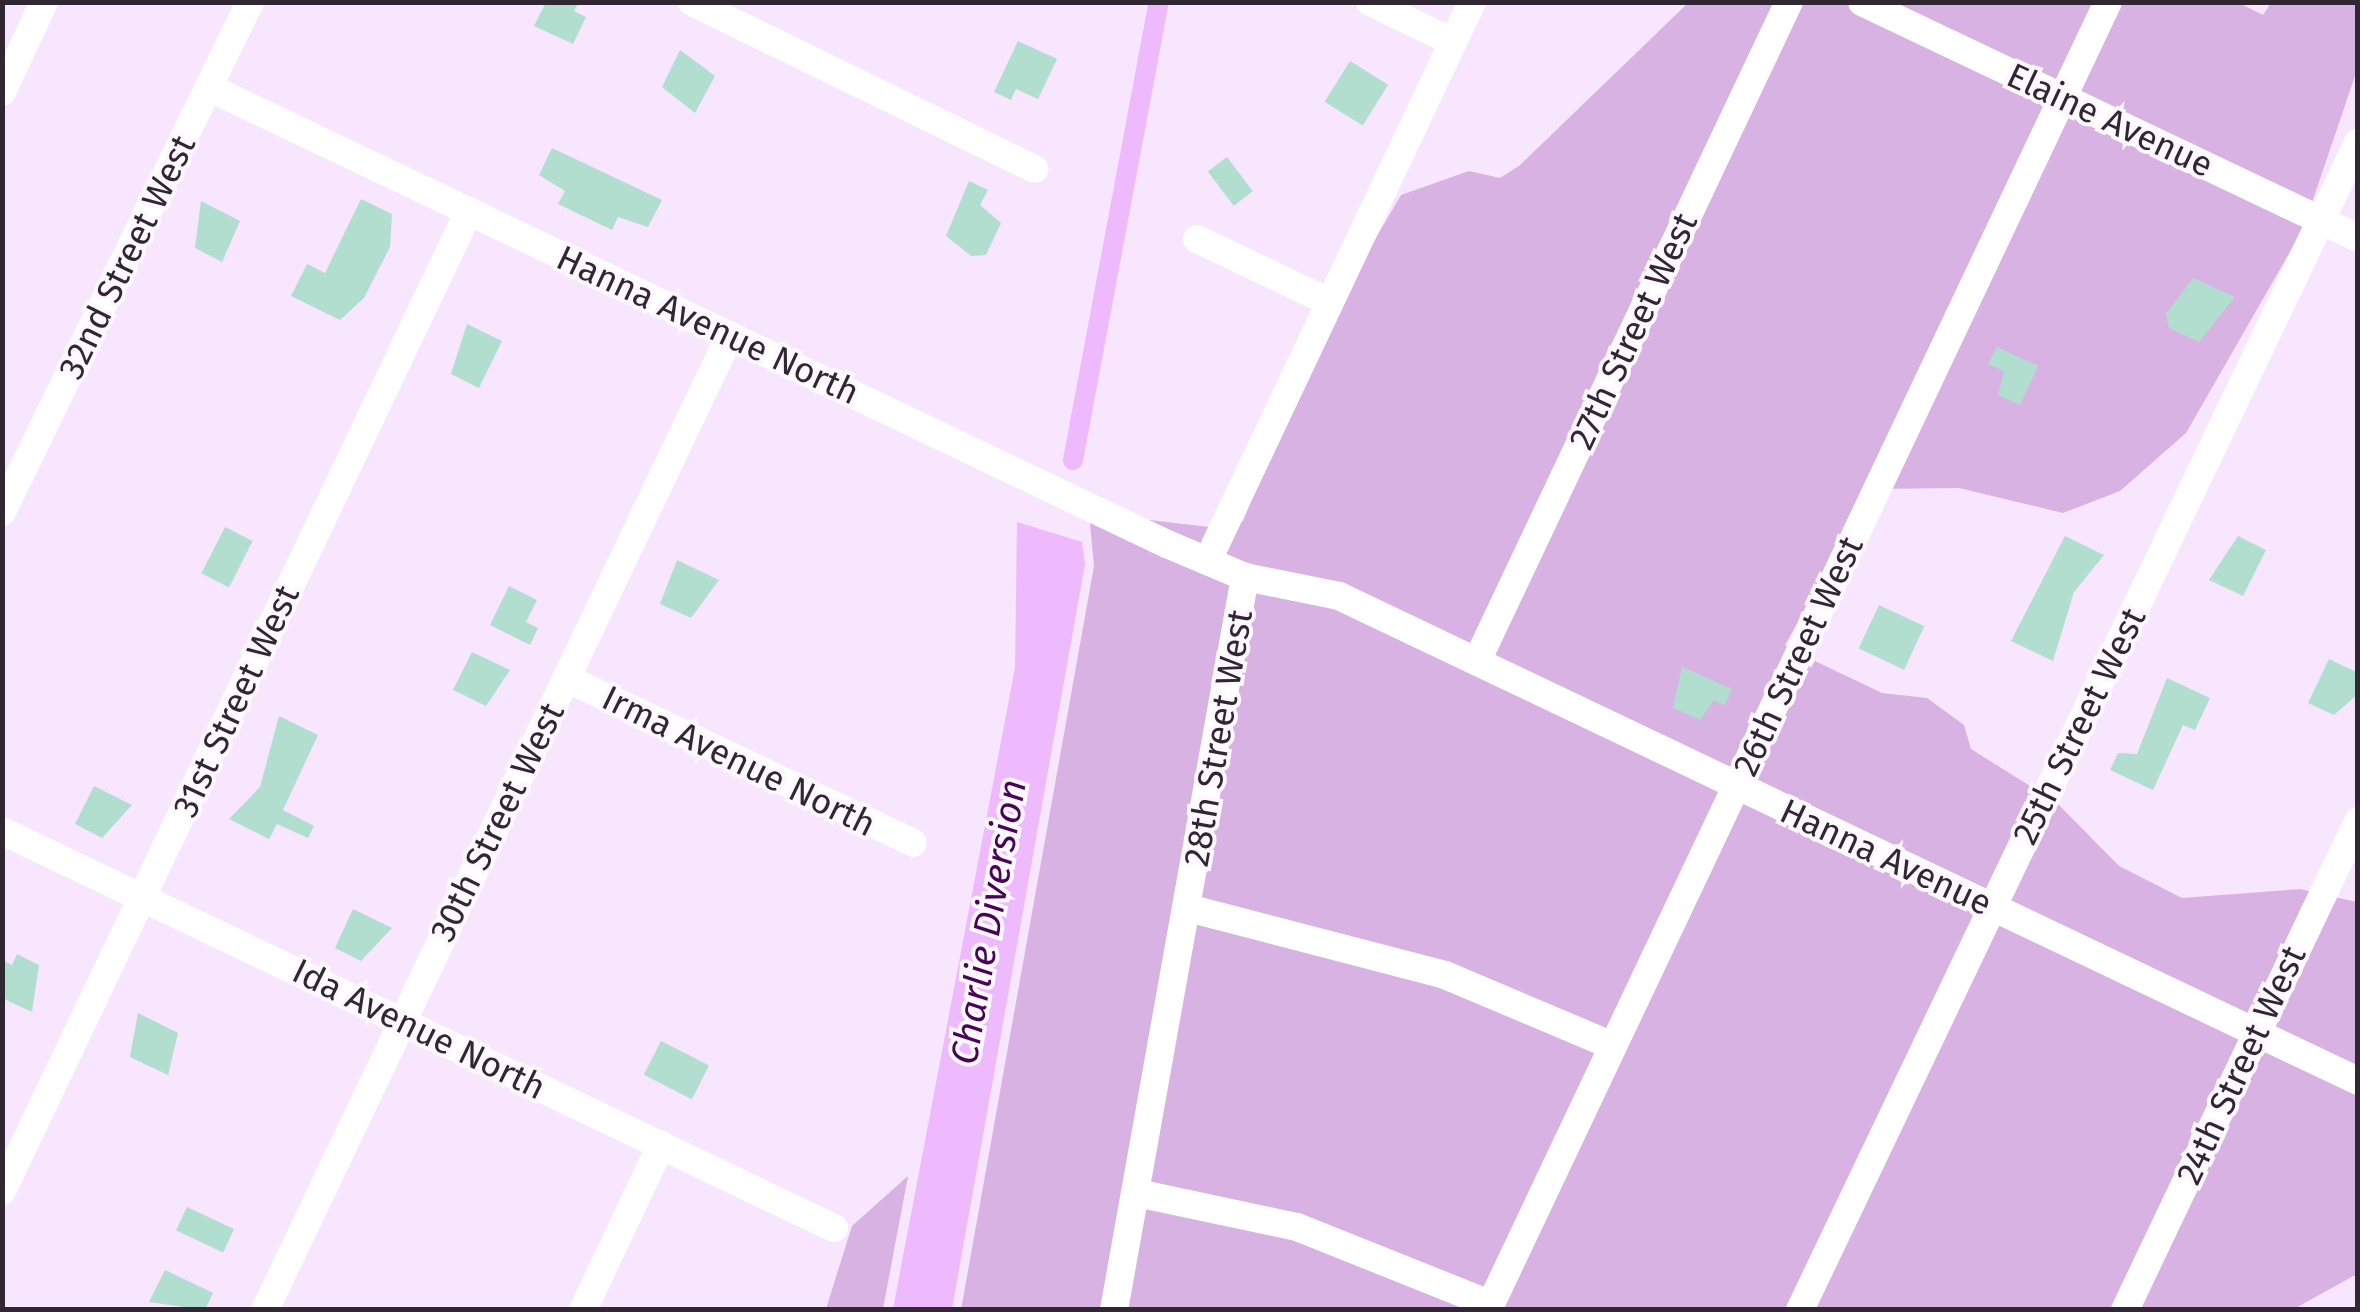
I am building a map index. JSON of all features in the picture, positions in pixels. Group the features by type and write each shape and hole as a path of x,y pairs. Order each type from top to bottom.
{"street":[{"path":"2,92 44,2"},
{"name":"32nd Street West","path":"2,512 250,2"},
{"path":"692,2 1035,169"},
{"path":"1370,2 1454,42"},
{"name":"28th Street West","path":"1114,1310 1245,576 1208,560 1472,2"},
{"name":"27th Street West","path":"1477,661 1790,2"},
{"name":"Elaine Avenue","path":"1862,2 2358,238"},
{"name":"26th Street West","path":"1489,1307 2108,2"},
{"name":"Hanna Avenue North","path":"210,88 1208,560"},
{"name":"25th Street West","path":"1800,1310 2358,143"},
{"name":"31st Street West","path":"2,1191 468,210"},
{"path":"1197,239 1329,302"},
{"name":"30th Street West","path":"265,1310 730,335"},
{"name":"Hanna Avenue","path":"1245,576 1316,587 2358,1081"},
{"name":"Irma Avenue North","path":"566,678 913,844"},
{"name":"24th Street West","path":"2125,1310 2358,820"},
{"name":"Ida Avenue North","path":"2,831 834,1228"},
{"path":"1188,908 1445,975 1613,1046"},
{"path":"583,1310 662,1145"},
{"path":"1137,1193 1298,1227 1489,1307"}],"shaded area":[{"path":"2237,2 2263,15 2271,3 2357,3 2357,70 2303,229 2186,433 2120,491 2063,513 1959,488 1872,489 1785,645 1811,668 1815,661 1882,693 1927,698 1964,725 1971,749 2057,803 2119,866 2182,898 2300,889 2357,902 2357,1274 2292,1310 961,1310 1094,566 1089,513 1227,529 1243,521 1319,335 1401,195 1469,171 1500,178 1519,166 1688,3"},
{"path":"908,1176 883,1309 826,1309 852,1226"}],"water":[{"path":"1017,522 1082,542 1085,564 952,1309 893,1309 1015,668"}],"building":[{"path":"546,2 579,2 574,11 586,17 573,44 534,26"},
{"path":"1018,41 1057,59 1038,99 1016,89 1011,100 994,92"},
{"path":"680,50 715,76 695,113 662,87"},
{"path":"1350,61 1388,85 1363,126 1325,102"},
{"path":"552,148 662,200 648,227 618,217 612,230 558,204 565,191 539,175"},
{"path":"1227,157 1253,191 1234,206 1208,171"},
{"path":"969,181 988,190 980,205 1001,223 986,255 971,256 946,236"},
{"path":"361,199 392,214 390,247 364,298 340,320 291,296 307,264 325,273"},
{"path":"201,201 240,221 222,262 195,248"},
{"path":"2193,278 2235,297 2199,342 2169,328 2166,314"},
{"path":"467,324 502,341 479,388 451,374"},
{"path":"1997,347 2038,366 2020,405 1998,395 2004,371 1988,364"},
{"path":"225,527 253,541 229,587 201,573"},
{"path":"2065,536 2104,555 2074,592 2053,661 2011,641"},
{"path":"2238,536 2266,550 2243,596 2209,580"},
{"path":"677,560 719,580 691,618 660,604"},
{"path":"509,586 537,600 526,622 538,628 530,645 490,625"},
{"path":"1879,605 1924,626 1904,670 1859,649"},
{"path":"472,652 510,670 486,706 453,690"},
{"path":"2329,659 2358,673 2358,694 2334,715 2308,703"},
{"path":"1682,667 1732,689 1725,705 1714,700 1700,720 1673,708"},
{"path":"2167,678 2210,698 2195,730 2183,725 2153,790 2110,770 2118,753 2137,754"},
{"path":"279,716 318,735 283,810 314,826 308,838 277,824 269,839 229,819 260,787"},
{"path":"94,786 132,805 102,838 75,824"},
{"path":"353,909 392,928 361,961 335,948"},
{"path":"17,954 39,965 32,1012 2,998 2,960 12,965"},
{"path":"138,1013 178,1033 168,1075 130,1057"},
{"path":"661,1041 709,1066 692,1099 644,1075"},
{"path":"187,1207 234,1229 223,1253 176,1231"},
{"path":"165,1270 213,1293 205,1310 149,1302"}],"waterway":[{"name":"Charlie Diversion","path":"1073,460 1159,2"}]}
